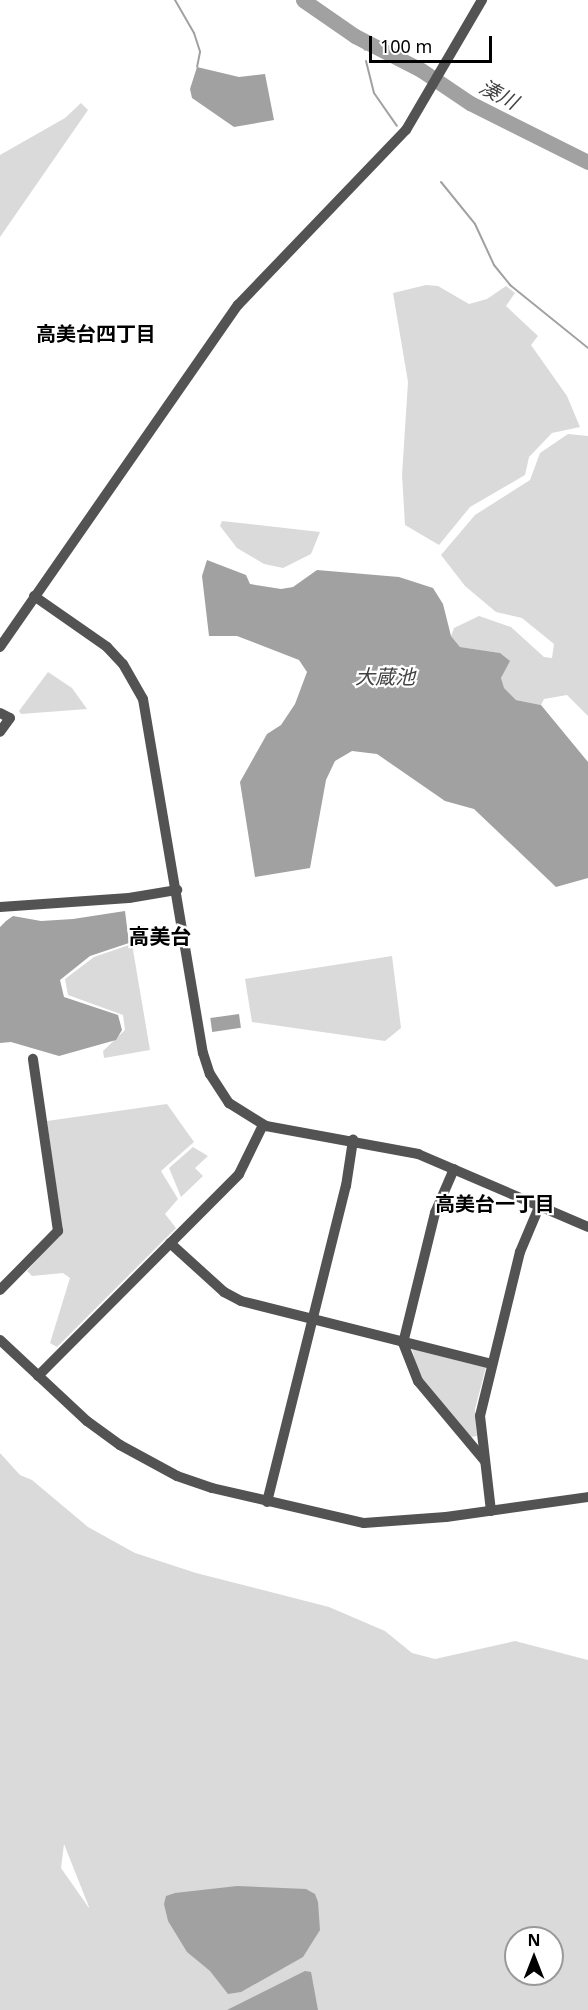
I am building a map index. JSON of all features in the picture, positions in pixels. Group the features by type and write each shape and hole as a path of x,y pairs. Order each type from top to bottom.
{"street":[{"path":"0,647 238,304 406,130 482,0"},
{"path":"34,596 107,647 136,684 150,728 210,1074 229,1103 263,1125 353,1140 418,1154 588,1227"},
{"path":"0,713 10,718 0,732"},
{"path":"0,907 129,898 177,890"},
{"path":"0,1290 58,1231 33,1059"},
{"path":"38,1376 239,1174 263,1125"},
{"path":"267,1502 353,1140"},
{"path":"454,1170 435,1213 403,1343 418,1381 485,1461"},
{"path":"491,1511 480,1416 520,1252 539,1207"},
{"path":"170,1243 232,1298 492,1364"},
{"path":"0,1340 87,1421 146,1461 212,1488 364,1522 402,1522 588,1497"}],"shaded area":[{"path":"81,103 88,110 0,237 0,155 65,118"},
{"path":"426,285 438,286 469,304 487,299 506,286 515,293 506,306 538,336 531,345 567,396 580,427 552,433 529,457 525,475 470,507 439,545 405,525 402,475 408,382 393,293"},
{"path":"568,434 588,436 588,716 567,695 544,699 541,705 516,700 503,688 501,678 509,661 499,653 460,647 451,636 454,628 479,616 511,627 544,657 552,658 554,644 522,618 496,612 465,586 441,555 475,515 530,480 540,453"},
{"path":"222,521 320,532 311,554 283,568 264,564 237,548 220,526"},
{"path":"48,672 72,688 87,709 21,714 19,711"},
{"path":"132,944 150,1050 104,1058 103,1051 125,1030 123,1015 68,995 65,979 94,957"},
{"path":"392,956 401,1028 385,1041 252,1022 245,979"},
{"path":"167,1104 194,1142 161,1171 178,1199 165,1214 176,1228 57,1347 50,1343 70,1278 63,1273 32,1276 27,1271 62,1231 47,1121"},
{"path":"193,1147 208,1156 195,1168 203,1176 181,1197 169,1168"},
{"path":"412,1349 486,1367 475,1409 477,1436 471,1437 419,1375"},
{"path":"0,1453 20,1475 32,1480 88,1527 135,1553 196,1573 329,1607 385,1631 412,1653 435,1659 515,1641 588,1660 588,2010 0,2010","holes":["64,1844 89,1907 61,1868"]}],"water":[{"path":"197,67 239,77 265,74 274,120 234,127 192,98 190,89"},
{"name":"大蔵池","path":"207,560 246,575 250,584 281,589 293,587 317,570 399,577 433,588 443,604 451,636 460,647 500,653 510,661 501,678 504,688 516,700 541,705 588,762 588,878 556,887 474,809 445,801 377,754 352,751 335,761 326,780 310,868 255,877 240,782 267,734 281,725 295,704 307,672 299,660 237,636 209,636 202,576"},
{"path":"125,911 129,943 90,956 60,980 64,997 118,1015 122,1030 116,1040 59,1056 11,1042 0,1043 0,927 13,916 41,921"},
{"path":"239,1014 241,1028 212,1032 210,1018"},
{"path":"237,1886 306,1889 315,1894 318,1902 320,1930 303,1957 241,1992 228,1994 210,1971 187,1952 168,1921 164,1904 166,1896 175,1893"},
{"path":"305,1971 311,1972 318,2010 227,2010"}],"waterway":[{"path":"175,0 194,33 200,52 197,67"},
{"name":"湊川","path":"303,0 355,36 421,70 470,103 588,162"},
{"name":"湊川","path":"355,36 365,50"},
{"path":"366,61 374,93 397,126"},
{"path":"441,182 475,224 494,265 510,285 588,348"}],"district":[{"name":"高美台四丁目","path":"96,333"},
{"name":"高美台","path":"160,936"},
{"name":"高美台一丁目","path":"495,1203"}]}
